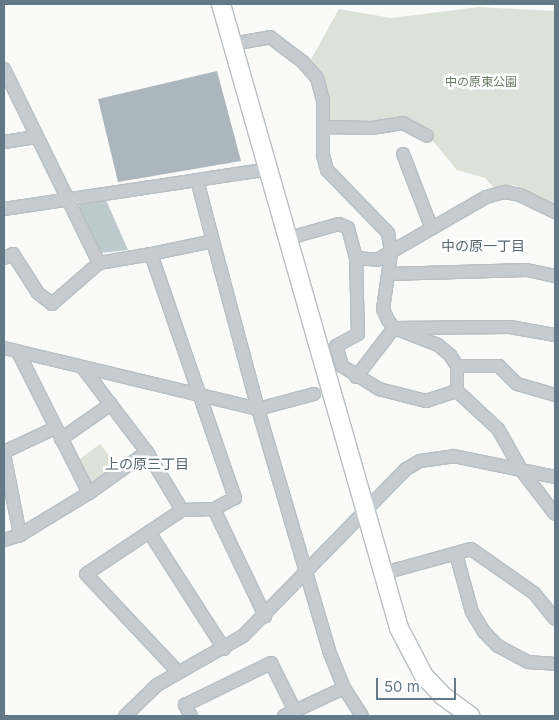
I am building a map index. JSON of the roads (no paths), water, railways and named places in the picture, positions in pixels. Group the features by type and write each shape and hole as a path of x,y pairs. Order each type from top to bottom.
{"street":[{"path":"221,4 384,573 410,654 424,676 443,696 471,716"},
{"path":"232,44 270,37 303,62 317,78 323,100 323,155 327,170 388,233 391,253 383,309 394,328 438,346 450,355 457,366 457,391 498,429 522,471 555,514"},
{"path":"5,75 98,263"},
{"path":"323,127 372,128 403,123 427,136"},
{"path":"4,142 36,136"},
{"path":"403,154 432,229"},
{"path":"4,209 270,170"},
{"path":"197,180 258,409 305,574 344,688 362,716"},
{"path":"356,258 377,260 486,197 505,192 520,195 555,212"},
{"path":"289,238 339,224 348,228 356,258 358,334 336,346 342,366 356,377 379,388 426,401 457,391"},
{"path":"4,258 13,254 38,293 52,304 98,263 213,241"},
{"path":"151,254 198,396 235,498 214,509 182,510 86,574 178,672"},
{"path":"388,274 527,270 555,276"},
{"path":"394,328 510,327 555,335"},
{"path":"356,377 394,328"},
{"path":"4,348 258,409 314,394"},
{"path":"18,352 88,493"},
{"path":"457,366 499,366 517,384 555,395"},
{"path":"83,368 147,452 182,510"},
{"path":"20,535 4,453 58,433 111,404"},
{"path":"4,540 20,535 88,493 147,452"},
{"path":"124,716 157,685 178,672 224,649 264,616 406,469 420,460 454,456 555,477"},
{"path":"214,509 264,616"},
{"path":"149,532 224,649"},
{"path":"384,573 471,549 534,593 555,619"},
{"path":"456,554 472,612 484,632 498,646 528,662 555,664"},
{"path":"191,716 185,705 271,663 289,714 344,688"}],"district":[{"name":"中の原一丁目","path":"483,246"},
{"name":"上の原三丁目","path":"147,464"}],"park label":[{"name":"中の原東公園","path":"481,82"}]}
